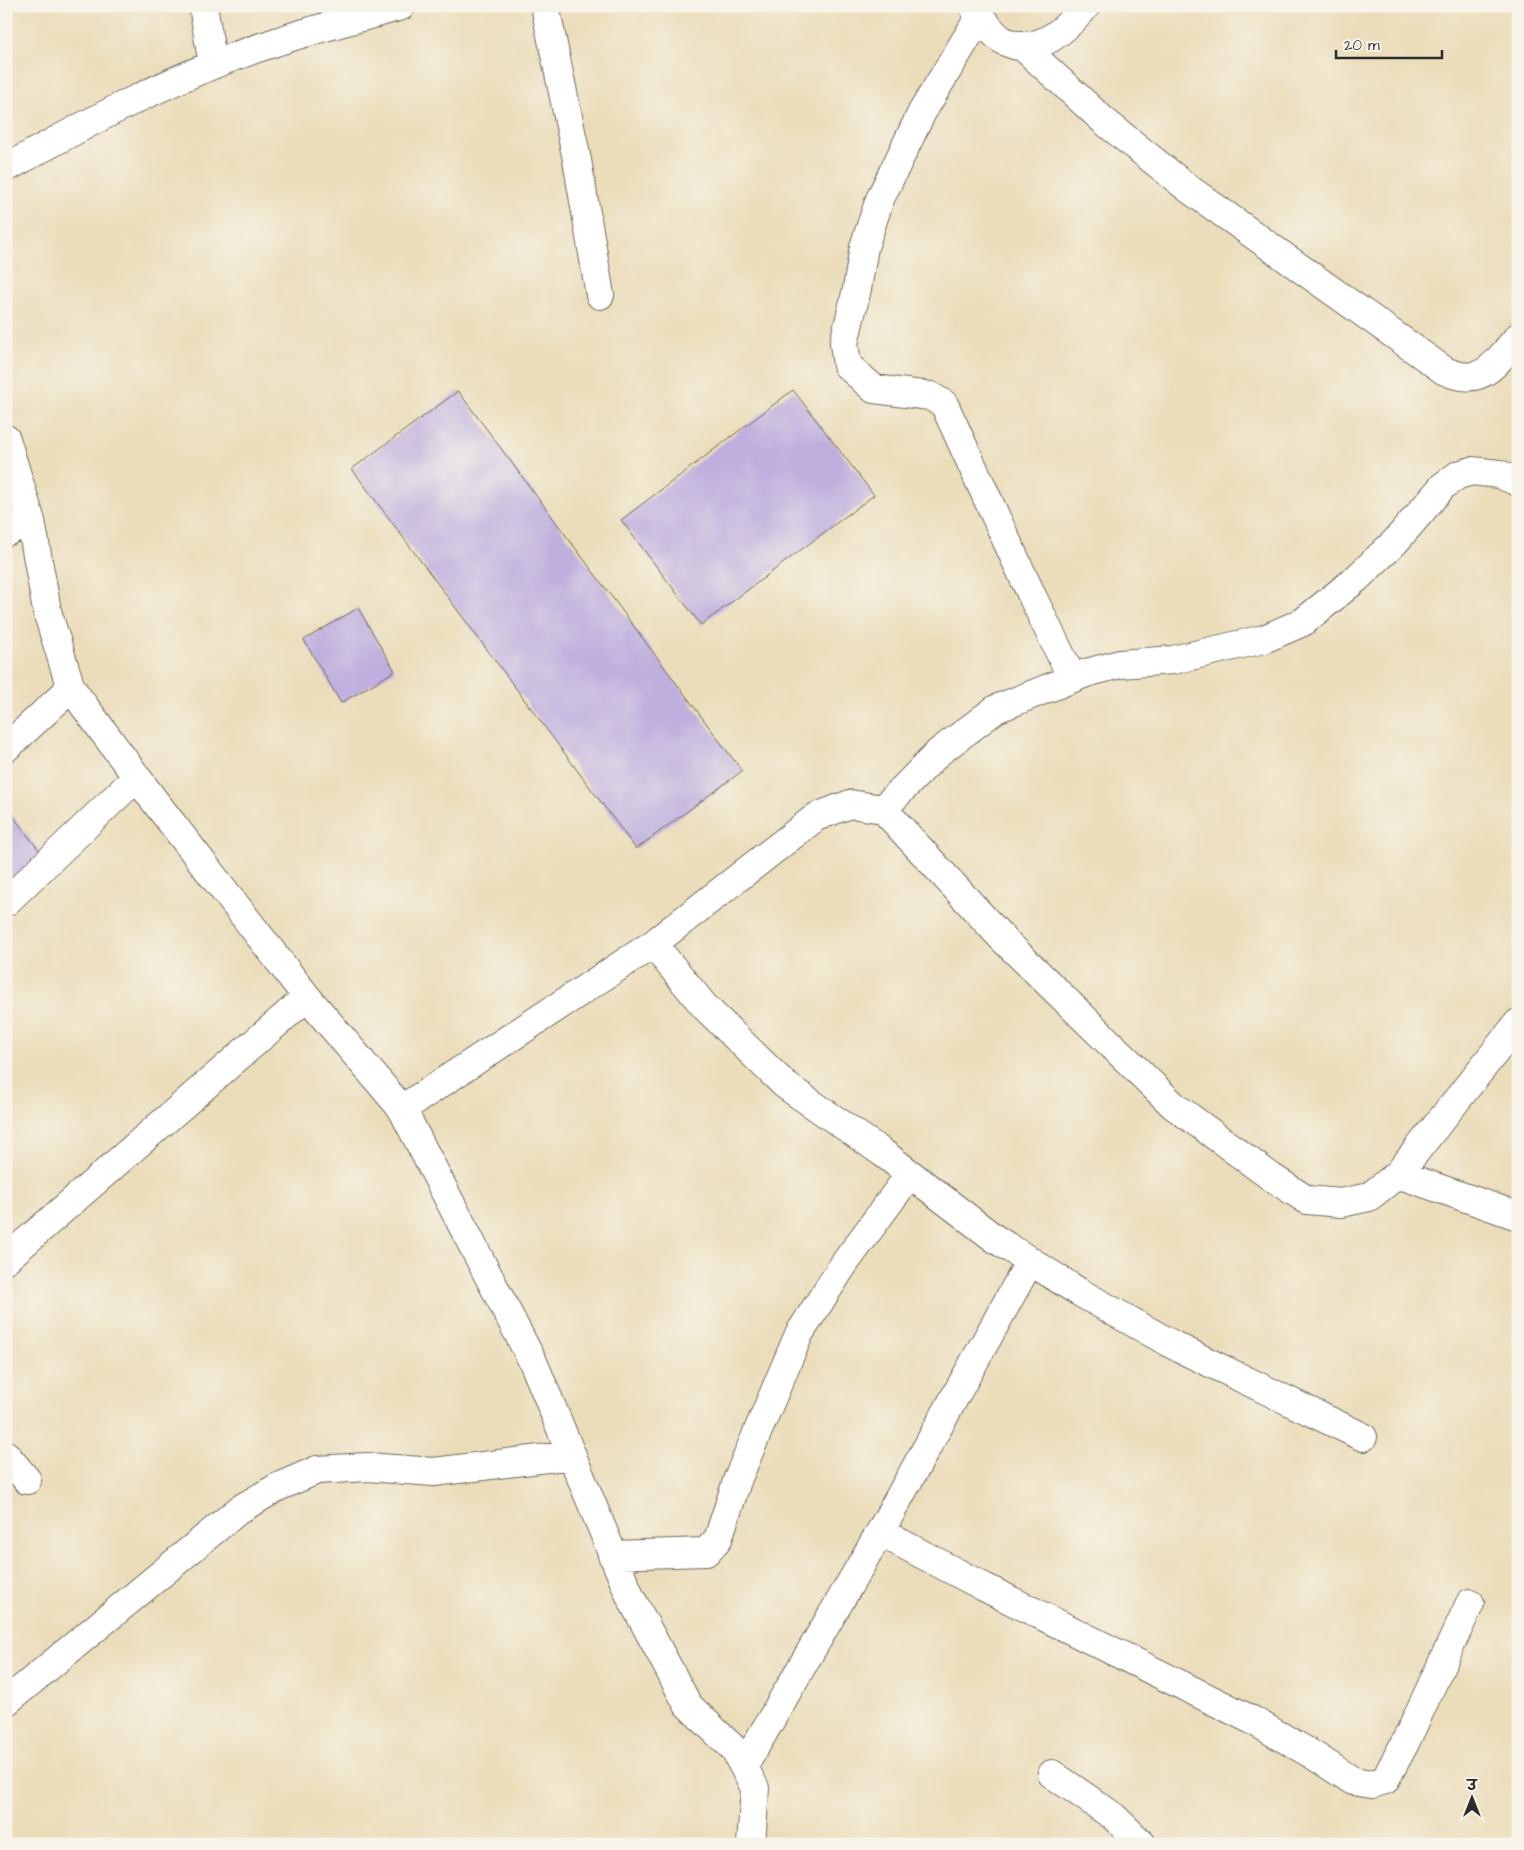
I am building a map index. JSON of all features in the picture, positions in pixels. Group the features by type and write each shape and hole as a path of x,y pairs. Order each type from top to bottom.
{"street":[{"path":"203,6 213,65"},
{"path":"6,168 92,120 213,65 270,44 401,6"},
{"path":"545,6 577,160 600,295"},
{"path":"1072,678 1032,598 944,404 930,396 874,389 847,364 844,344 857,289 864,247 880,199 922,112 976,11 1003,41 1021,45 1045,42 1068,26 1086,6"},
{"path":"1021,45 1104,122 1189,189 1445,371 1460,378 1472,378 1488,371 1518,337"},
{"path":"6,439 31,521 47,611 71,688 137,778 307,997 402,1109 534,1364 630,1596 688,1705 734,1748 755,1788 751,1844"},
{"path":"883,808 960,734 996,709 1072,678 1120,664 1174,660 1264,639 1303,622 1356,579 1395,542 1443,486 1458,475 1472,471 1499,474 1518,482"},
{"path":"6,532 31,521"},
{"path":"6,748 71,688"},
{"path":"6,902 137,778"},
{"path":"402,1109 653,944 816,817 850,804 883,808 1001,937 1174,1105 1271,1177 1307,1200 1341,1203 1369,1197 1398,1174 1518,1023"},
{"path":"653,944 705,1007 785,1085 910,1174 994,1238 1079,1292 1175,1346 1363,1437"},
{"path":"6,1259 307,997"},
{"path":"612,1555 706,1552 718,1540 738,1478 799,1334 844,1264 910,1174"},
{"path":"1398,1174 1518,1216"},
{"path":"744,1766 880,1532 1030,1261"},
{"path":"6,1702 240,1509 278,1487 317,1470 367,1467 434,1472 572,1454"},
{"path":"6,1455 26,1480"},
{"path":"880,1532 984,1588 1252,1720 1353,1781 1372,1784 1384,1780 1405,1743 1470,1603"},
{"path":"1052,1774 1113,1816 1142,1844"}],"building":[{"path":"793,390 874,495 701,625 621,520"},
{"path":"458,391 742,771 636,849 352,469"},
{"path":"358,608 395,671 341,703 304,640"},
{"path":"6,807 45,858 6,887"}]}
